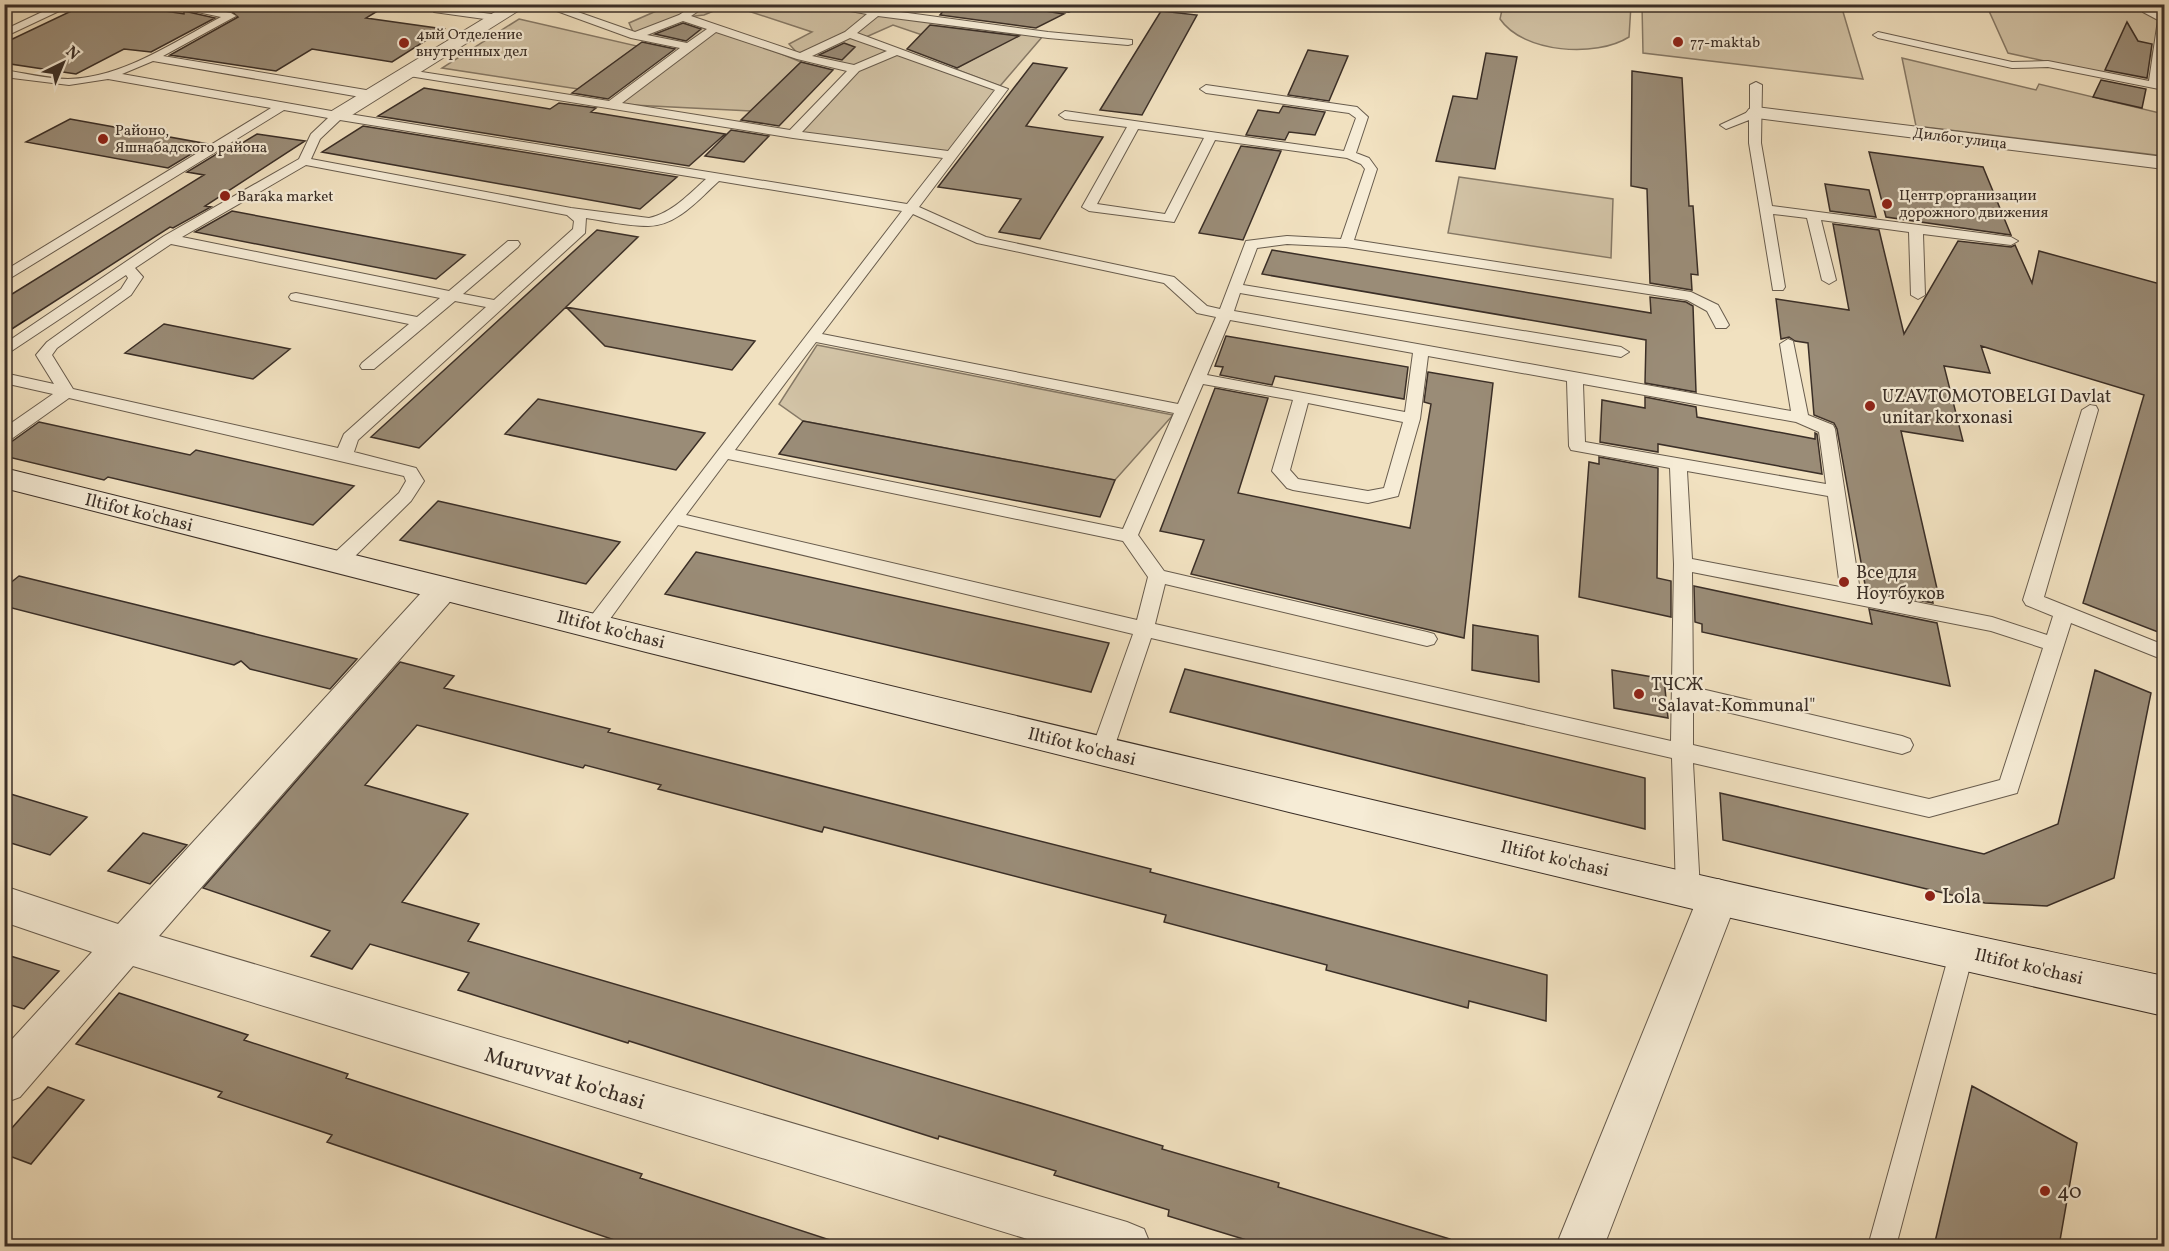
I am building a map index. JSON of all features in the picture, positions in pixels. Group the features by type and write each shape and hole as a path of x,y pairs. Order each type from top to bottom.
{"street":[{"path":"337,116 521,4"},
{"name":"Дилбог улица","path":"1756,113 2164,163"},
{"name":"Iltifot ko'chasi","path":"4,478 1102,751 1703,893 2164,996"},
{"path":"4,1081 443,589"},
{"path":"1580,1246 1703,893"},
{"name":"Muruvvat ko'chasi","path":"4,904 125,945 1127,1246"}],"lane":[{"path":"4,34 69,4"},
{"path":"5,74 70,82 107,75 153,58 231,16 165,4"},
{"path":"635,36 684,17 704,4"},
{"path":"815,4 855,7 919,18 1128,42"},
{"path":"919,18 930,4"},
{"path":"1026,4 1069,9 1077,4"},
{"path":"1878,35 1963,49 2012,65 2048,64 2159,86 2164,19 2147,10 2144,4"},
{"path":"558,8 635,36 690,46"},
{"path":"438,10 499,18"},
{"path":"801,57 849,34 876,12"},
{"path":"684,17 801,57 855,69"},
{"path":"613,104 716,27"},
{"path":"595,625 1002,89 849,34"},
{"path":"794,134 855,69 895,52"},
{"path":"153,58 372,95"},
{"path":"409,73 794,134 951,155"},
{"path":"107,75 337,116 910,208 982,240 1169,280 1202,310 1800,418 1827,429 1851,596"},
{"path":"1756,85 1755,142 1778,287"},
{"path":"1206,89 1353,110 1362,117 1349,155"},
{"path":"4,278 282,106"},
{"path":"1726,125 1756,113"},
{"path":"1065,115 1349,155 1365,161 1371,169 1346,243"},
{"path":"4,351 169,239 304,160 315,137 337,116"},
{"path":"1134,125 1089,207 1169,219 1211,136"},
{"path":"304,160 571,212 649,222 670,217 716,177"},
{"path":"1766,209 2011,242"},
{"path":"344,454 350,438 580,230 581,220 571,212"},
{"path":"1813,215 1829,280"},
{"path":"1916,229 1918,295"},
{"path":"169,239 498,304"},
{"path":"1129,536 1226,315 1251,244 1287,240 1346,243 1691,296 1713,308 1721,325"},
{"path":"368,366 513,244"},
{"path":"67,392 44,355 52,345 126,292 136,277 127,268"},
{"path":"1236,288 1621,352"},
{"path":"296,297 421,322"},
{"path":"812,338 1184,410"},
{"path":"1788,344 1800,418"},
{"path":"1302,397 1281,471 1293,484 1368,497 1392,492 1412,419 1421,350"},
{"path":"1575,377 1577,446 1836,492"},
{"path":"4,378 344,454 410,472 415,481 405,497 338,562"},
{"path":"1198,378 1412,419"},
{"path":"4,436 67,392"},
{"path":"2090,410 2033,600 2164,653"},
{"path":"724,453 1129,536 1158,576 1427,639"},
{"path":"1678,464 1683,564 1682,751 1703,893"},
{"path":"674,518 1144,629 1929,808 2008,788 2064,613"},
{"path":"1683,564 1992,624 2053,644"},
{"path":"1102,751 1144,629 1158,576"},
{"path":"1682,693 1902,745"},
{"path":"1882,1246 1962,951"}],"shaded area":[{"path":"2094,4 2147,10 2164,19 2152,55 2154,85 2008,53 1989,11 1959,8 1959,5"},
{"path":"633,5 728,5 704,15 686,17 801,62 751,111 613,104 689,47 635,36 629,23 654,12"},
{"path":"730,5 815,5 1043,36 1000,86 955,69 981,55 893,25 866,37 999,89 951,155 793,134 855,69 801,57 789,44 812,32"},
{"path":"1503,5 1631,5 1629,37 1615,44 1598,48 1561,49 1542,45 1525,39 1500,19"},
{"path":"1642,5 1841,5 1863,79 1643,53"},
{"path":"519,19 637,46 578,89 442,68"},
{"path":"1902,58 2036,90 2039,84 2164,114 2164,156 1916,126"},
{"path":"1459,177 1613,199 1611,258 1448,233"},
{"path":"817,345 1173,415 1115,480 803,421 779,404"}],"building":[{"path":"86,4 118,4 184,14 184,11 215,18 151,52 124,49 76,74 4,63 4,43"},
{"path":"199,4 389,4 366,18 444,29 392,62 312,49 276,71 170,55 238,17 231,11"},
{"path":"949,4 1000,4 1064,14 1036,28 940,15"},
{"path":"1161,11 1197,15 1142,115 1100,110"},
{"path":"2127,22 2138,41 2152,44 2147,78 2105,70"},
{"path":"683,23 701,29 686,41 655,34"},
{"path":"930,25 1019,36 957,68 907,49"},
{"path":"642,42 675,49 608,99 572,93"},
{"path":"844,43 855,47 842,60 819,55"},
{"path":"1308,50 1348,56 1329,101 1288,95"},
{"path":"1486,53 1517,57 1495,169 1436,161 1453,96 1477,99"},
{"path":"801,62 833,70 779,126 741,120"},
{"path":"1033,63 1067,68 1026,126 1103,137 1040,239 999,232 1021,199 938,187"},
{"path":"1632,71 1682,78 1689,206 1693,206 1698,275 1691,274 1692,290 1650,283 1647,189 1631,186"},
{"path":"2101,80 2146,89 2142,108 2093,97"},
{"path":"424,88 550,109 559,103 596,108 591,112 725,134 689,166 378,116"},
{"path":"1283,106 1325,112 1315,135 1289,132 1285,140 1246,135 1258,110 1279,113"},
{"path":"70,119 208,144 168,168 26,142"},
{"path":"363,126 677,177 640,209 322,152"},
{"path":"731,130 769,136 744,162 705,156"},
{"path":"257,134 305,141 205,206 211,207 173,228 170,227 4,334 4,299 204,175 187,172 228,147 234,148"},
{"path":"1241,146 1281,151 1243,240 1199,233"},
{"path":"1869,152 1983,167 2011,235 1886,217"},
{"path":"1825,184 1869,190 1876,217 1830,211"},
{"path":"232,211 465,255 436,279 195,232"},
{"path":"1833,224 1879,230 1904,334 1958,241 2011,247 2015,245 2032,283 2039,251 2164,285 2164,599 2158,632 2083,603 2144,395 1981,346 1990,373 1944,366 1963,441 1901,431 1938,593 1931,591 1933,603 1866,590 1837,429 1834,423 1814,415 1808,343 1795,341 1789,337 1781,339 1776,299 1849,310"},
{"path":"597,230 638,237 419,448 371,437"},
{"path":"1272,250 1651,313 1650,297 1686,302 1693,306 1696,392 1645,383 1646,340 1262,274"},
{"path":"566,307 755,341 732,370 605,346"},
{"path":"164,324 290,349 253,379 125,353"},
{"path":"1226,336 1408,367 1404,399 1275,376 1272,385 1220,375 1223,367 1215,366"},
{"path":"1428,372 1493,383 1464,638 1191,574 1204,540 1160,531 1215,388 1268,398 1238,493 1410,528 1431,404 1424,402"},
{"path":"1645,397 1696,407 1697,417 1815,439 1815,433 1817,434 1822,474 1658,444 1658,452 1600,442 1602,400 1645,408"},
{"path":"538,399 705,433 676,470 505,434"},
{"path":"803,421 1115,480 1100,517 779,454"},
{"path":"39,422 190,455 196,450 354,486 313,525 108,477 104,480 4,456 4,443 11,442"},
{"path":"1599,457 1658,468 1657,578 1671,581 1671,617 1579,597 1589,462 1599,464"},
{"path":"438,501 620,542 586,584 400,540"},
{"path":"696,552 1109,643 1091,692 665,594"},
{"path":"19,576 357,659 330,689 250,669 241,661 234,665 4,606 4,588"},
{"path":"1694,586 1872,624 1869,609 1937,623 1950,686 1702,632 1702,624 1695,622"},
{"path":"1473,625 1538,636 1539,682 1472,670"},
{"path":"400,662 454,676 444,688 610,729 608,732 1151,869 1150,872 1547,975 1546,1021 1469,1001 1468,1008 1326,970 1327,965 1164,922 1166,915 824,827 822,832 658,789 661,785 585,765 583,768 417,725 365,785 468,814 402,902 479,924 468,941 1163,1146 1162,1149 1279,1183 1278,1187 1450,1239 1449,1246 1266,1246 1168,1216 1169,1210 1054,1175 1056,1171 939,1136 938,1139 629,1041 628,1043 458,990 469,973 370,944 352,969 311,956 330,931 203,888"},
{"path":"1185,669 1645,778 1645,829 1170,712"},
{"name":"ТЧСЖ \"Salavat-Kommunal\"","path":"1612,670 1664,679 1668,718 1614,708"},
{"path":"2095,670 2151,693 2114,878 2047,906 1985,903 1723,840 1720,793 1984,854 2058,824"},
{"path":"4,792 87,817 50,855 4,841"},
{"path":"143,833 187,845 150,884 108,871"},
{"path":"4,954 59,971 24,1009 4,1003"},
{"path":"119,993 248,1035 244,1040 348,1074 346,1078 642,1174 640,1178 833,1241 832,1246 632,1246 327,1142 332,1135 218,1097 222,1092 76,1044"},
{"path":"1972,1086 2077,1143 2059,1246 1934,1246"},
{"path":"48,1087 84,1100 31,1164 4,1154 4,1137"}],"place":[{"name":"77-maktab","path":"1678,42"},
{"name":"4ый Отделение внутренных дел","path":"404,43"},
{"name":"Районо, Яшнабадского района","path":"103,139"},
{"name":"Baraka market","path":"225,196"},
{"name":"Центр организации дорожного движения","path":"1887,204"},
{"name":"UZAVTOMOTOBELGI Davlat unitar korxonasi","path":"1870,406"},
{"name":"Все для Ноутбуков","path":"1844,582"},
{"name":"ТЧСЖ \"Salavat-Kommunal\"","path":"1639,694"},
{"name":"Lola","path":"1930,896"},
{"name":"40","path":"2045,1191"}]}
